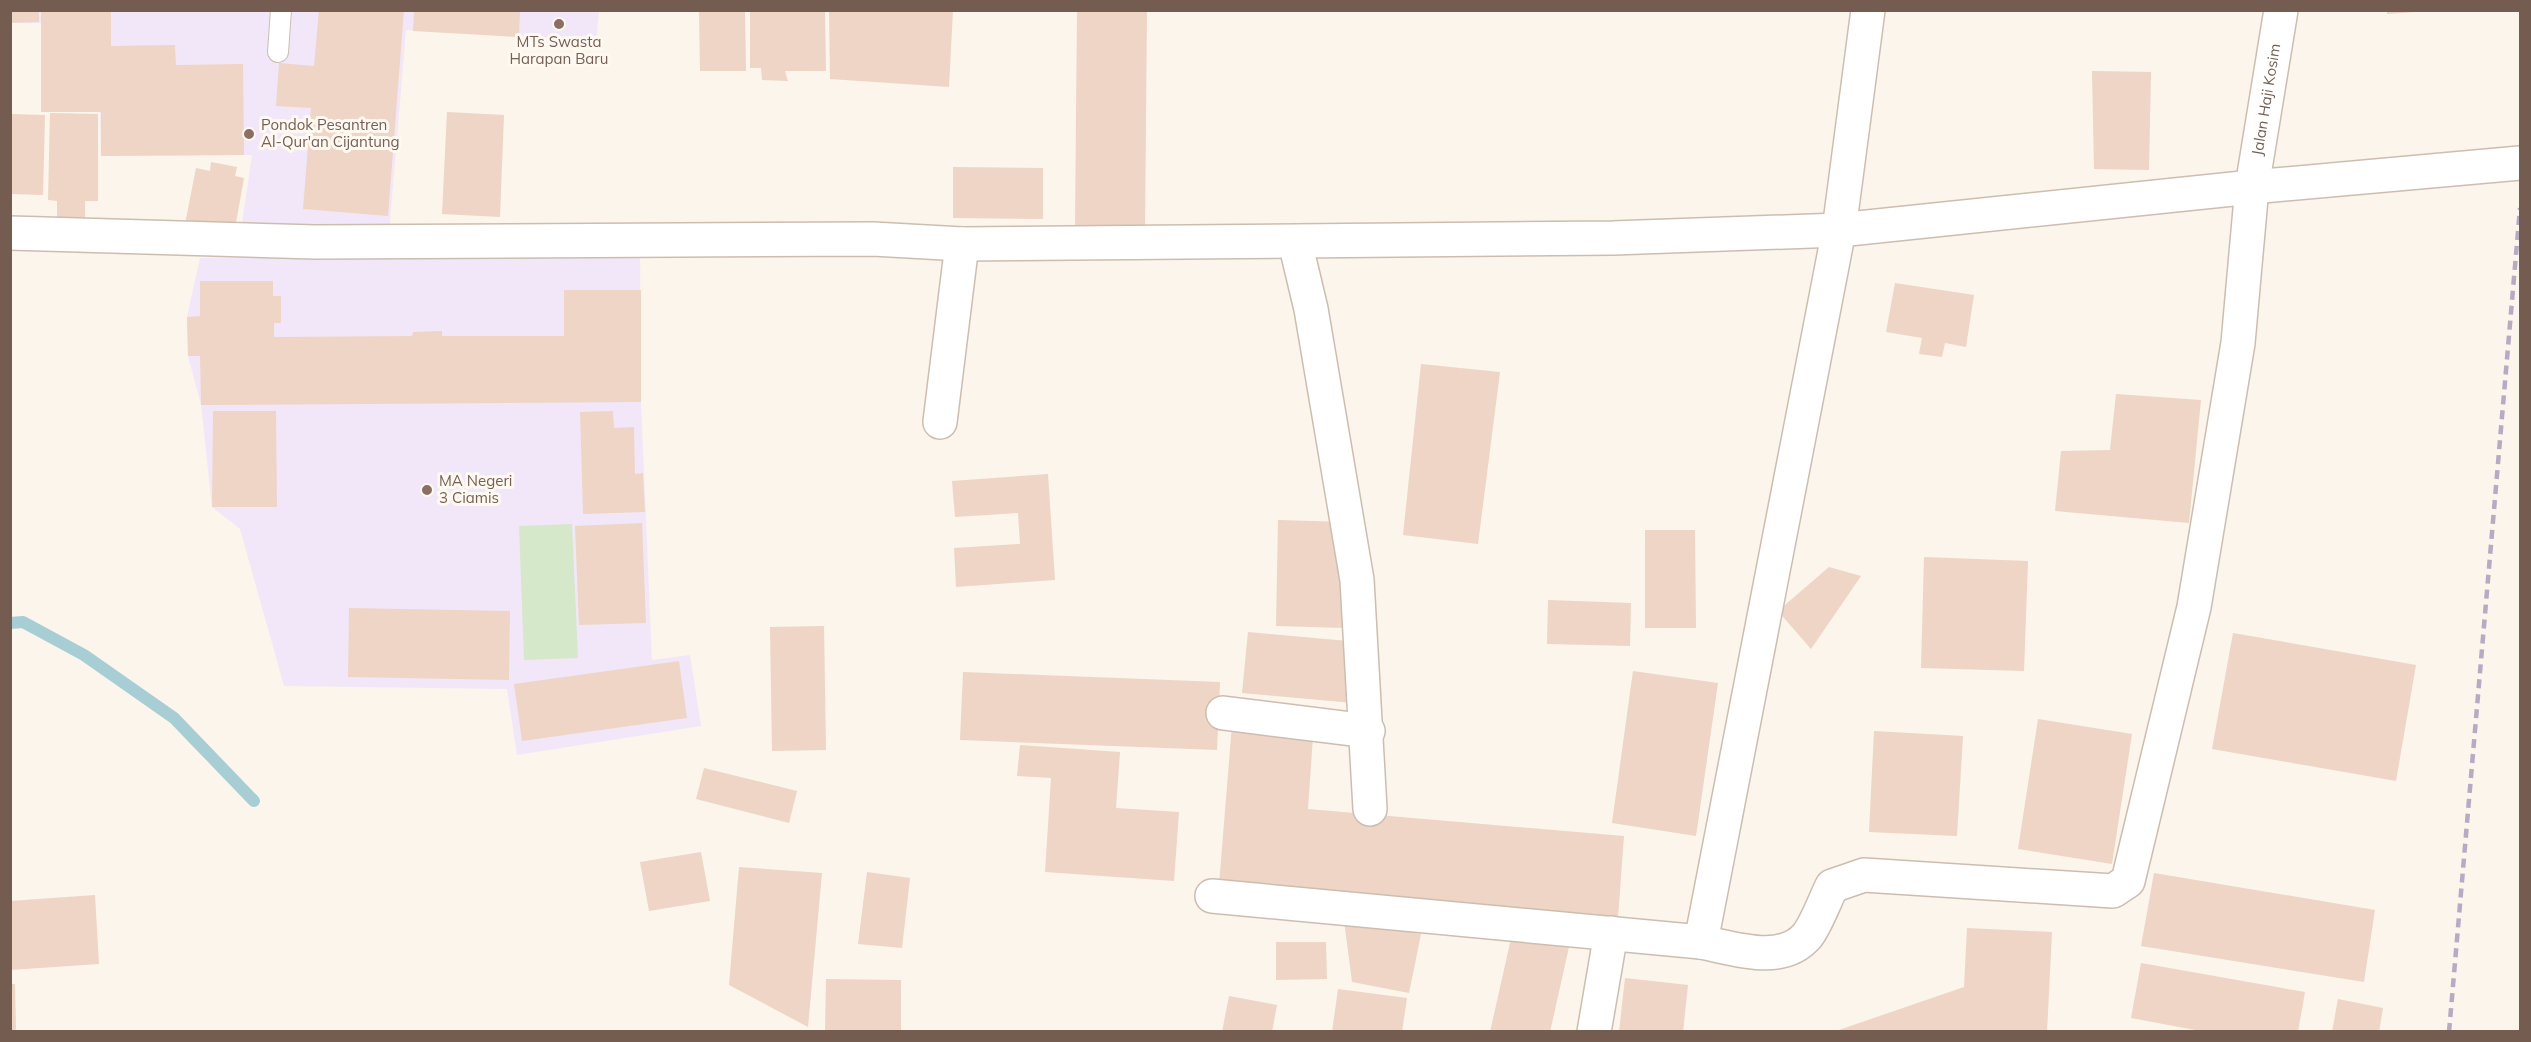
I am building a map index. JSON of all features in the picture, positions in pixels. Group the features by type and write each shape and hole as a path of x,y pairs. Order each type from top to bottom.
{"street":[{"path":"1701,942 1839,230 1868,10"},
{"name":"Jalan Haji Kosim","path":"1212,896 1701,942 1754,952 1782,953 1807,936 1832,886 1864,875 2113,891 2128,882 2194,607 2238,343 2252,187 2281,10"},
{"path":"10,233 315,242 873,239 962,244 1613,238 1839,230 2252,187 2520,163"},
{"path":"1295,242 1311,309 1357,580 1368,731 1370,809"},
{"path":"940,422 962,244"},
{"path":"1223,713 1368,731"},
{"path":"1594,1032 1611,933"}],"lane":[{"path":"278,52 281,10"}],"shaded area":[{"name":"Pondok Pesantren Al-Qur'an Cijantung","path":"10,11 599,11 596,43 519,47 519,37 406,30 389,233 241,230 252,155 101,156 100,112 41,112 41,23 11,23"},
{"name":"MA Negeri 3 Ciamis","path":"640,255 641,402 652,660 690,655 701,726 517,755 507,689 284,686 240,529 212,507 201,405 188,356 187,317 200,258"}],"green space":[{"path":"572,524 578,658 524,660 519,526"}],"building":[{"path":"10,10 39,10 39,22 10,23"},
{"path":"41,10 111,10 111,46 175,45 176,65 243,64 244,155 101,156 101,112 41,112"},
{"path":"319,10 404,10 388,216 303,209 311,108 276,106 279,63 314,66"},
{"path":"414,10 520,10 519,37 413,31"},
{"path":"699,10 745,10 746,71 700,71"},
{"path":"750,10 825,10 826,71 785,71 788,81 762,80 761,68 750,68"},
{"path":"829,10 953,10 949,87 830,79"},
{"path":"1077,10 1147,10 1145,227 1075,226"},
{"path":"2387,10 2415,10 2415,12 2387,14"},
{"path":"2092,71 2151,72 2149,170 2094,169"},
{"path":"447,112 504,115 500,217 442,214"},
{"path":"50,113 98,114 98,201 85,201 85,220 57,220 57,201 48,200"},
{"path":"10,114 45,115 43,195 10,194"},
{"path":"211,162 237,167 235,176 244,178 234,234 185,224 196,168 210,171"},
{"path":"953,167 1043,168 1043,219 953,218"},
{"path":"200,281 273,281 273,296 281,296 281,323 274,323 274,337 412,336 413,332 442,331 442,336 564,336 564,290 641,290 641,402 201,405 200,356 188,356 187,317 200,316"},
{"path":"1895,283 1974,295 1966,347 1945,343 1942,357 1919,354 1922,338 1886,332"},
{"path":"1421,364 1500,372 1478,544 1403,535"},
{"path":"2116,394 2201,400 2189,523 2055,511 2061,451 2110,450"},
{"path":"213,411 276,411 277,507 212,507"},
{"path":"613,411 614,428 634,427 635,474 643,473 645,512 583,514 580,412"},
{"path":"1048,474 1055,580 956,587 954,548 1020,544 1018,513 955,517 952,481"},
{"path":"1278,520 1347,522 1345,628 1276,626"},
{"path":"642,523 646,623 579,625 575,526"},
{"path":"1645,530 1695,530 1696,628 1645,628"},
{"path":"1924,557 2028,561 2024,671 1921,668"},
{"path":"1829,567 1861,576 1811,649 1778,611"},
{"path":"1548,600 1631,603 1630,646 1547,644"},
{"path":"349,608 510,611 509,680 348,677"},
{"path":"824,626 826,750 772,751 770,627"},
{"path":"1248,632 1359,642 1353,703 1242,693"},
{"path":"2233,633 2416,665 2396,781 2212,749"},
{"path":"679,661 687,718 522,741 514,684"},
{"path":"1633,671 1718,683 1696,836 1612,823"},
{"path":"963,672 1220,682 1217,750 960,740"},
{"path":"1234,700 1315,707 1308,809 1624,836 1618,918 1219,885"},
{"path":"2038,719 2132,734 2112,864 2018,849"},
{"path":"1874,731 1963,736 1957,836 1869,832"},
{"path":"1020,745 1120,752 1116,808 1179,812 1174,881 1045,872 1051,778 1017,776"},
{"path":"704,768 797,791 789,823 696,799"},
{"path":"701,852 710,901 649,911 640,862"},
{"path":"739,867 822,873 808,1027 729,985"},
{"path":"867,872 910,878 902,948 858,944"},
{"path":"2154,873 2375,910 2364,982 2141,946"},
{"path":"95,895 99,964 10,970 10,901"},
{"path":"1344,920 1421,934 1409,993 1352,982"},
{"path":"1967,928 2052,932 2047,1032 1833,1032 1964,987"},
{"path":"1512,934 1569,947 1550,1032 1490,1032"},
{"path":"1276,942 1326,942 1327,979 1276,980"},
{"path":"2141,963 2305,992 2298,1032 2206,1032 2131,1018"},
{"path":"1625,978 1688,985 1683,1032 1619,1032"},
{"path":"826,979 901,980 901,1032 825,1032"},
{"path":"10,984 15,984 16,1029 12,1032"},
{"path":"1338,989 1407,998 1402,1032 1332,1032"},
{"path":"1229,996 1277,1005 1272,1032 1222,1032"},
{"path":"2338,999 2383,1008 2379,1032 2332,1032"}],"waterway":[{"path":"10,623 23,622 84,655 174,718 254,801"}],"railway":[{"path":"2449,1032 2520,208"}],"place":[{"name":"MTs Swasta Harapan Baru","path":"559,24"},
{"name":"Pondok Pesantren Al-Qur'an Cijantung","path":"249,134"},
{"name":"MA Negeri 3 Ciamis","path":"427,490"}]}
